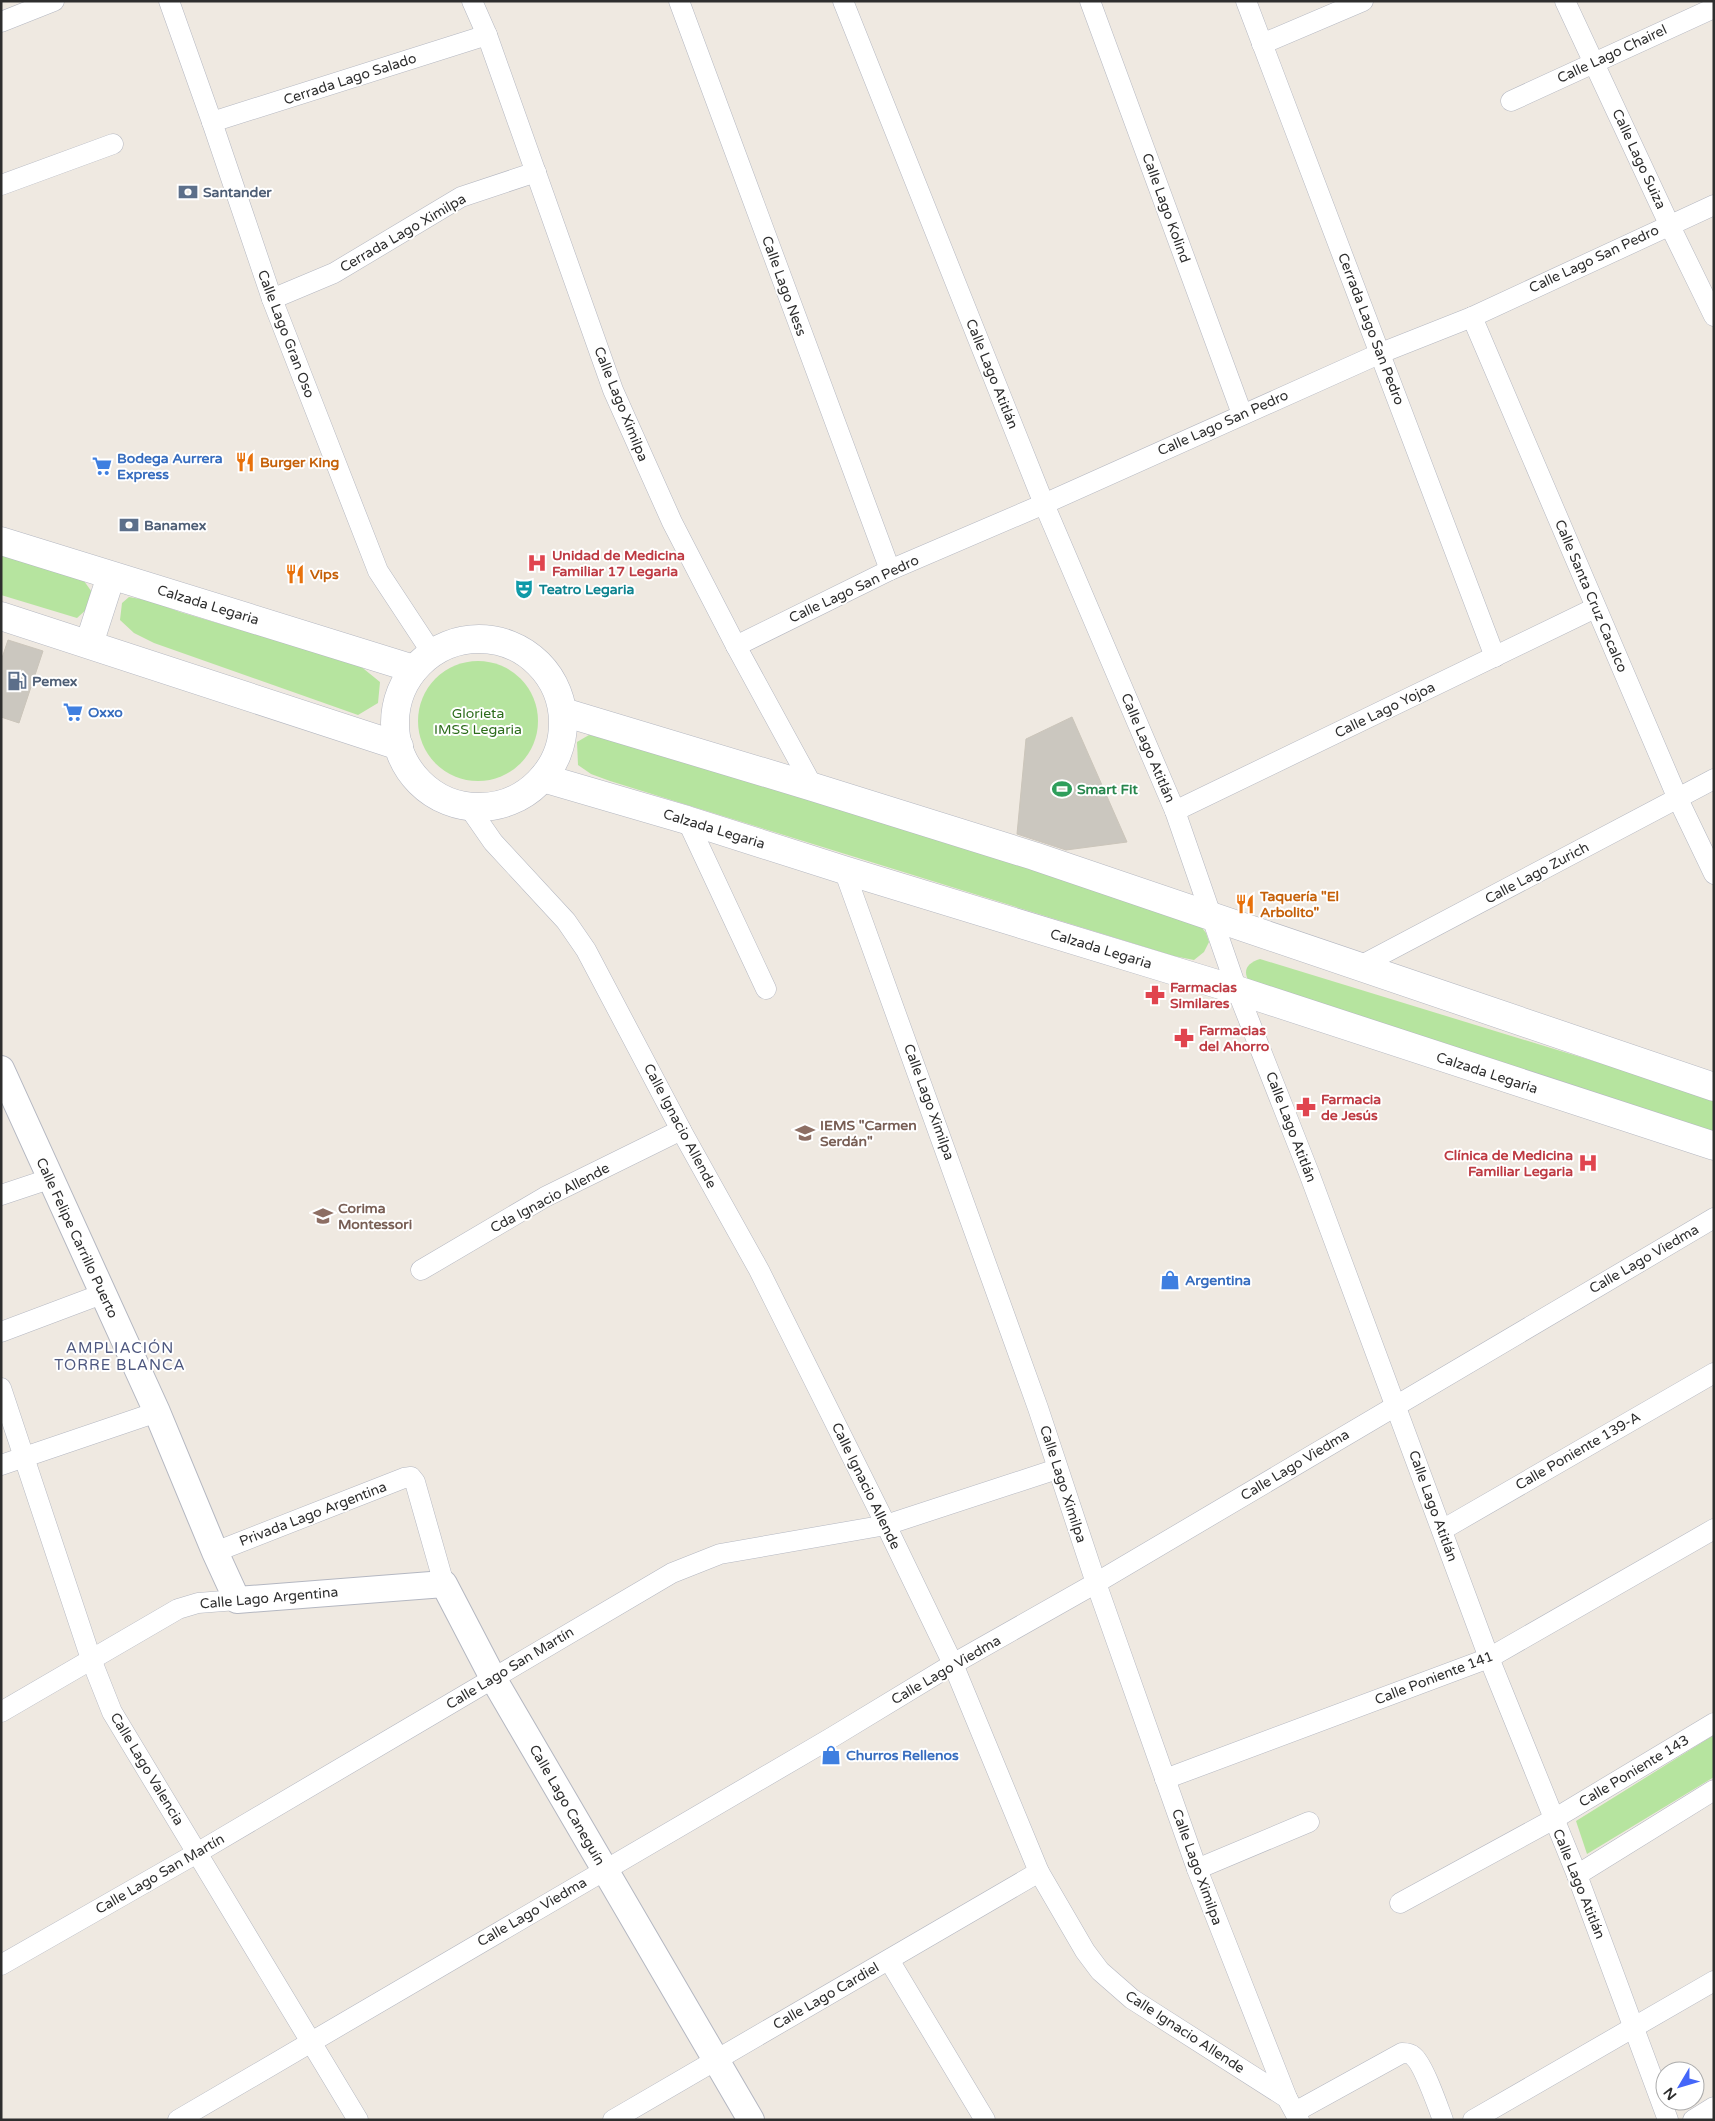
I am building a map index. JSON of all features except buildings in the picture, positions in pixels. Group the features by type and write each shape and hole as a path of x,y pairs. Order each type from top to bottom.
{"main road":[{"name":"Calzada Legaria","path":"1,541 111,576 423,661"},
{"path":"89,644 111,576"},
{"path":"1,616 399,746"},
{"path":"478,638 502,642 524,652 543,668 556,688 563,712 560,748 553,764 543,778 521,796 496,805 468,806 445,799 425,786 409,768 399,746 396,730 399,698 405,683 423,661 454,642 478,638"},
{"path":"563,712 814,787 1025,853 1714,1087"},
{"name":"Calzada Legaria","path":"543,778 687,820 1237,990 1714,1146"}],"street":[{"path":"1,22 54,1"},
{"name":"Calle Lago Gran Oso","path":"169,1 272,299 378,571 423,661"},
{"name":"Calle Lago Ximilpa","path":"472,1 487,35 613,390 672,522 736,646 814,787"},
{"name":"Calle Lago Ness","path":"679,1 890,570"},
{"name":"Calle Lago Atitlán","path":"843,1 1044,504 1175,811 1237,990 1309,1173 1489,1658 1577,1875 1668,2120"},
{"name":"Calle Lago Kolind","path":"1090,1 1242,414"},
{"name":"Cerrada Lago San Pedro","path":"1246,1 1495,657"},
{"path":"1262,44 1363,1"},
{"name":"Calle Lago Suiza","path":"1565,1 1714,316"},
{"name":"Calle Lago Chairel","path":"1511,101 1714,8"},
{"name":"Cerrada Lago Salado","path":"212,122 487,35"},
{"path":"1,185 113,144"},
{"name":"Cerrada Lago Ximilpa","path":"272,299 334,273 461,197 536,172"},
{"name":"Calle Lago San Pedro","path":"736,646 890,570 1044,504 1381,353 1472,316 1714,205"},
{"name":"Calle Santa Cruz Cacalco","path":"1472,316 1595,608 1678,799 1714,874"},
{"name":"Calle Lago Yojoa","path":"1175,811 1595,608"},
{"name":"Calle Lago Zurich","path":"1360,966 1714,779"},
{"name":"Calle Ignacio Allende","path":"468,806 492,842 566,921 586,950 681,1130 759,1270 953,1664 1039,1872 1085,1950 1100,1971 1132,1999 1294,2110"},
{"path":"687,820 766,988"},
{"name":"Calle Lago Ximilpa","path":"844,870 983,1252 1038,1408 1096,1584 1197,1868 1294,2110"},
{"name":"Calle Felipe Carrillo Puerto","path":"1,1070 156,1412 214,1552 237,1600"},
{"name":"Cda Ignacio Allende","path":"421,1270 545,1197 681,1130"},
{"path":"1,1195 49,1178"},
{"name":"Calle Lago Viedma","path":"178,2120 953,1664 1096,1584 1714,1218"},
{"path":"1,1332 102,1294"},
{"name":"Calle Poniente 139-A","path":"1442,1530 1714,1372"},
{"name":"Calle Lago Valencia","path":"1,1388 91,1659 112,1712 358,2120"},
{"path":"1,1465 156,1412"},
{"name":"Calle Lago San Martín","path":"1,1965 198,1853 672,1573 720,1554 886,1525 1057,1469"},
{"name":"Privada Lago Argentina","path":"214,1552 404,1478 411,1477"},
{"name":"Calle Lago Caneguín","path":"411,1477 415,1482 444,1584 493,1678 751,2120"},
{"name":"Calle Poniente 141","path":"1165,1779 1489,1658 1714,1529"},
{"name":"Calle Lago Argentina","path":"1,1712 178,1609 198,1603 444,1584"},
{"name":"Calle Poniente 143","path":"1400,1903 1554,1819 1714,1723"},
{"path":"1577,1875 1714,1790"},
{"path":"1197,1868 1309,1822"},
{"name":"Calle Lago Cardiel","path":"613,2120 1039,1872"},
{"path":"888,1960 985,2120"},
{"path":"1473,2120 1714,1981"},
{"path":"1294,2110 1402,2053 1407,2053 1414,2056 1420,2065 1443,2120"},
{"path":"1693,2120 1714,2107"}],"green space":[{"path":"1,551 79,574 94,595 88,608 77,618 1,595"},
{"path":"129,597 151,601 180,612 359,665 380,682 378,703 358,715 154,643 134,633 120,620 122,603"},
{"name":"Glorieta IMSS Legaria","path":"478,661 490,662 501,666 511,671 520,679 528,688 533,698 537,709 537,733 533,744 528,754 520,763 511,771 501,776 490,780 478,781 466,780 455,776 445,771 436,763 428,754 423,744 419,733 418,721 419,709 423,698 428,688 436,679 445,671 455,666 466,662"},
{"path":"589,735 598,736 1043,871 1200,925 1206,933 1209,942 1204,952 1194,960 1174,956 610,781 591,774 578,765 577,742"},
{"path":"1260,959 1714,1098 1714,1136 1249,982 1246,973 1247,967 1252,962"},
{"path":"1714,1735 1714,1777 1587,1854 1576,1821"}],"place":[{"name":"Santander","path":"188,192"},
{"name":"Burger King","path":"245,462"},
{"name":"Bodega Aurrera Express","path":"102,466"},
{"name":"Banamex","path":"129,525"},
{"name":"Unidad de Medicina Familiar 17 Legaria","path":"537,563"},
{"name":"Vips","path":"295,574"},
{"name":"Teatro Legaria","path":"524,589"},
{"name":"Pemex","path":"17,681"},
{"name":"Oxxo","path":"73,712"},
{"name":"Smart Fit","path":"1062,789"},
{"name":"Taquería \"El Arbolito\"","path":"1245,904"},
{"name":"Farmacias Similares","path":"1155,995"},
{"name":"Farmacias del Ahorro","path":"1184,1038"},
{"name":"Farmacia de Jesús","path":"1306,1107"},
{"name":"IEMS \"Carmen Serdán\"","path":"805,1133"},
{"name":"Clínica de Medicina Familiar Legaria","path":"1588,1163"},
{"name":"Corima Montessori","path":"323,1216"},
{"name":"Argentina","path":"1170,1280"},
{"name":"Churros Rellenos","path":"831,1755"}],"district":[{"name":"AMPLIACIÓN TORRE BLANCA","path":"120,1356"}]}
